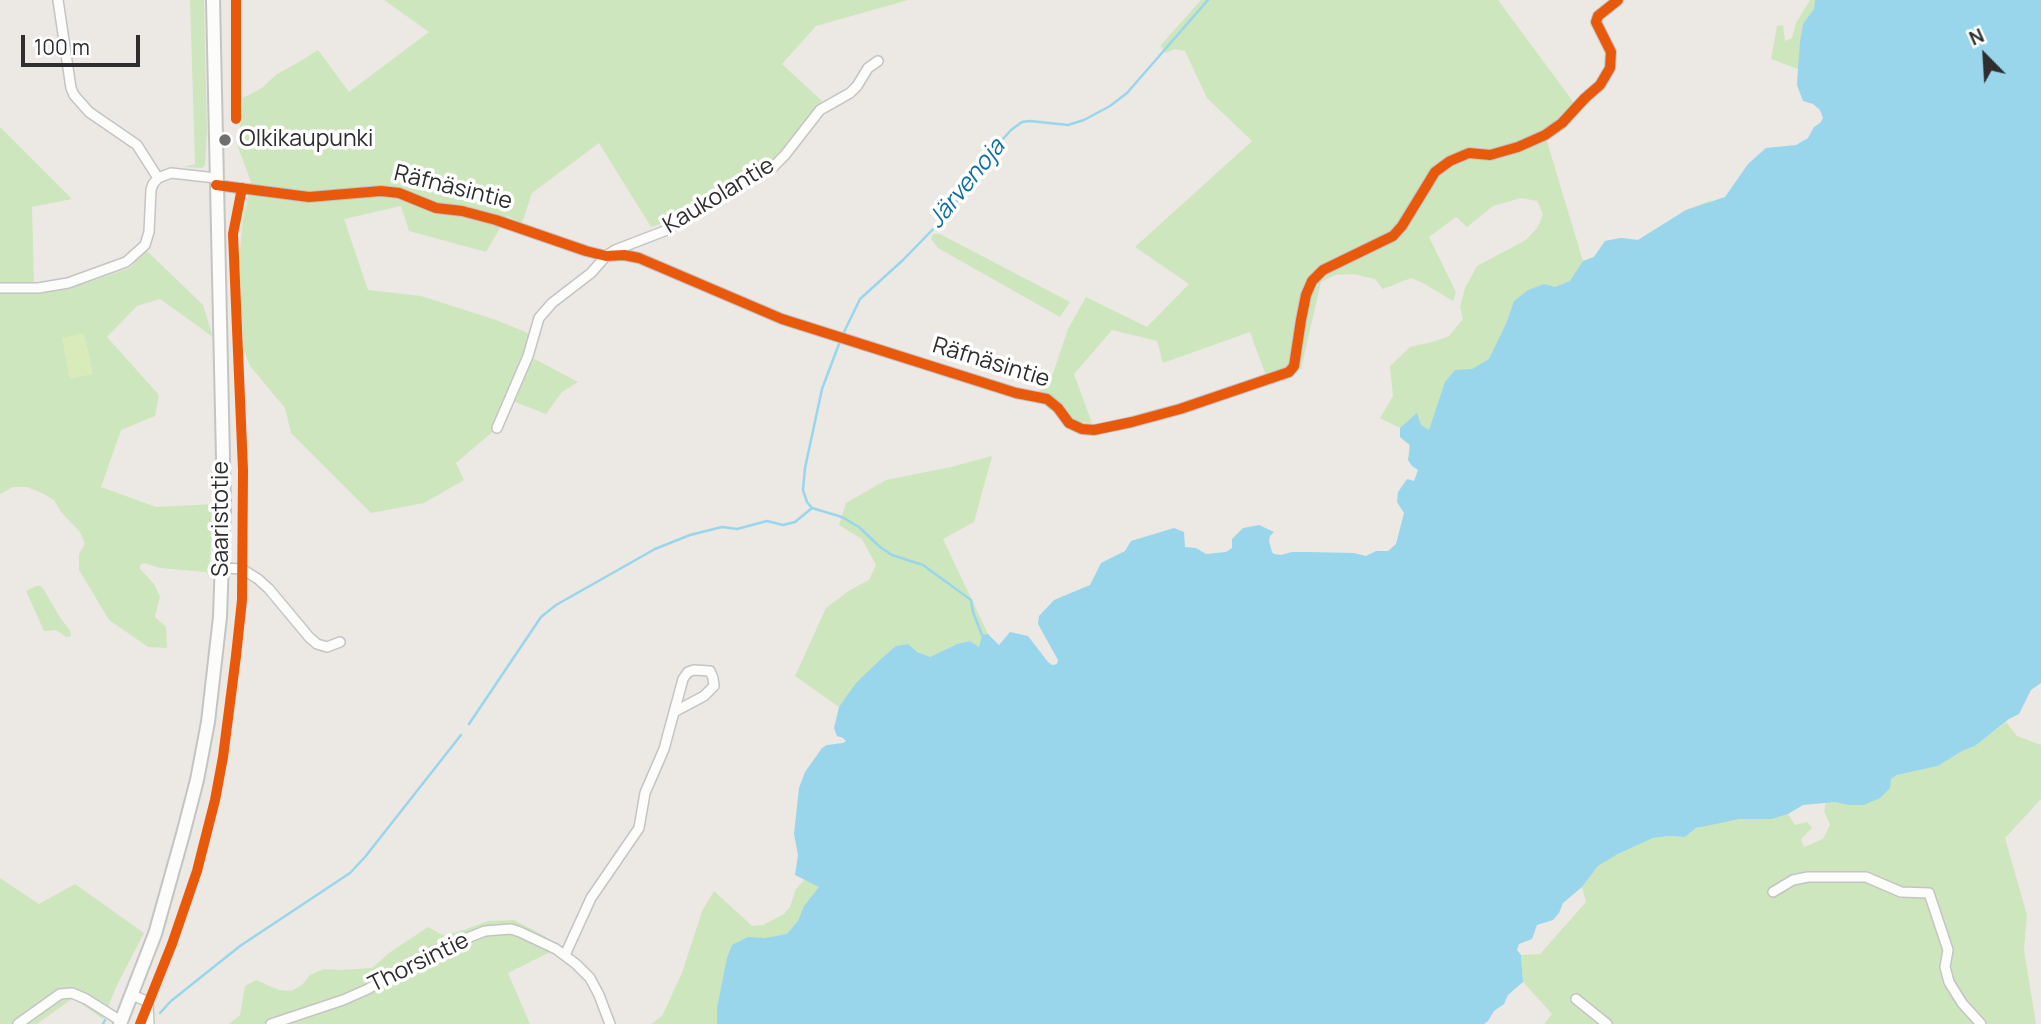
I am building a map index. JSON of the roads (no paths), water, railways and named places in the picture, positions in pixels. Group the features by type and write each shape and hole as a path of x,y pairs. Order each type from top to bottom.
{"main road":[{"name":"Saaristotie","path":"120,1023 156,931 197,780 214,675 220,617 223,492 213,0"}],"street":[{"path":"0,288 38,288 68,283 116,265 133,257 145,245 149,232 151,190 158,178 137,145 89,112 74,95 58,0"},
{"name":"Räfnäsintie","path":"158,178 171,173 309,197 381,191 399,193 436,208 496,219 586,251 606,256 639,258 782,319 1016,393 1047,400 1058,408 1069,423 1082,429 1094,430 1180,409 1289,372 1294,366 1306,295 1312,281 1323,270 1393,236 1436,172 1450,161 1469,153 1490,155 1518,147 1545,135 1562,123 1600,85 1610,68 1611,52 1596,22 1598,16 1618,0"},
{"name":"Kaukolantie","path":"497,428 528,356 538,318 568,289 591,273 606,256 626,245 667,230 725,191 773,167 820,110 850,93 868,68 878,61"},
{"path":"222,568 242,569 258,579 317,644 327,647 340,642"},
{"path":"565,955 591,898 639,828 645,793 664,749 683,678 694,670 710,671 713,686 704,696 674,712"},
{"path":"1773,892 1793,880 1808,877 1866,877 1902,892 1929,893 1948,950 1945,967 1948,982 1962,1003 1982,1024"},
{"name":"Thorsintie","path":"271,1024 368,989 434,951 485,931 511,929 565,955 590,978 610,1024"},
{"path":"18,1024 60,995 72,993 86,999 120,1023"},
{"path":"132,995 148,1004 149,1024"},
{"path":"1576,999 1607,1024"}],"water":[{"path":"1815,0 2041,0 2041,683 2031,690 2019,714 1975,746 1938,766 1897,775 1891,779 1890,788 1880,798 1864,805 1835,802 1803,805 1772,819 1740,819 1696,828 1685,837 1653,838 1618,854 1598,866 1582,887 1563,903 1553,920 1537,925 1532,939 1519,944 1517,950 1521,955 1523,982 1508,995 1504,1004 1494,1011 1484,1024 717,1024 717,1008 732,945 748,937 765,938 787,934 819,887 795,875 798,855 794,834 799,788 805,772 822,748 846,741 837,736 834,728 839,707 856,683 882,658 896,646 908,644 917,652 930,657 970,641 979,647 982,635 988,634 999,645 1010,632 1028,636 1048,662 1057,664 1058,660 1038,624 1039,616 1054,600 1090,585 1101,563 1125,551 1131,541 1174,528 1184,532 1185,547 1196,548 1206,554 1226,552 1232,548 1232,539 1243,528 1259,525 1274,532 1269,541 1274,554 1354,553 1366,556 1376,551 1388,551 1396,544 1404,513 1397,502 1398,492 1407,479 1414,481 1418,470 1408,460 1410,445 1400,437 1400,428 1417,413 1421,425 1429,430 1445,382 1455,370 1472,369 1489,359 1514,301 1528,290 1544,284 1555,287 1570,281 1583,261 1594,257 1605,241 1621,238 1638,240 1686,210 1725,197 1748,164 1766,148 1796,145 1808,138 1814,127 1820,123 1823,118 1820,110 1803,101 1797,85 1803,24 1814,9"}],"waterway":[{"name":"Järvenoja","path":"844,332 860,299 941,221 975,170 1011,130 1022,122 1030,121 1068,125 1110,106 1127,93 1208,0"},
{"name":"Järvenoja","path":"839,344 822,389 805,468 803,490 807,502 812,508 842,517 859,527 892,555 923,565 971,600 982,635"},
{"path":"469,724 541,617 556,605 655,549 690,535 722,527 737,529 767,521 783,525 795,522 812,508"},
{"path":"160,1013 171,1001 240,946 350,873 461,735"},
{"path":"103,1024 105,1020"}],"place":[{"name":"Olkikaupunki","path":"225,140"}]}
